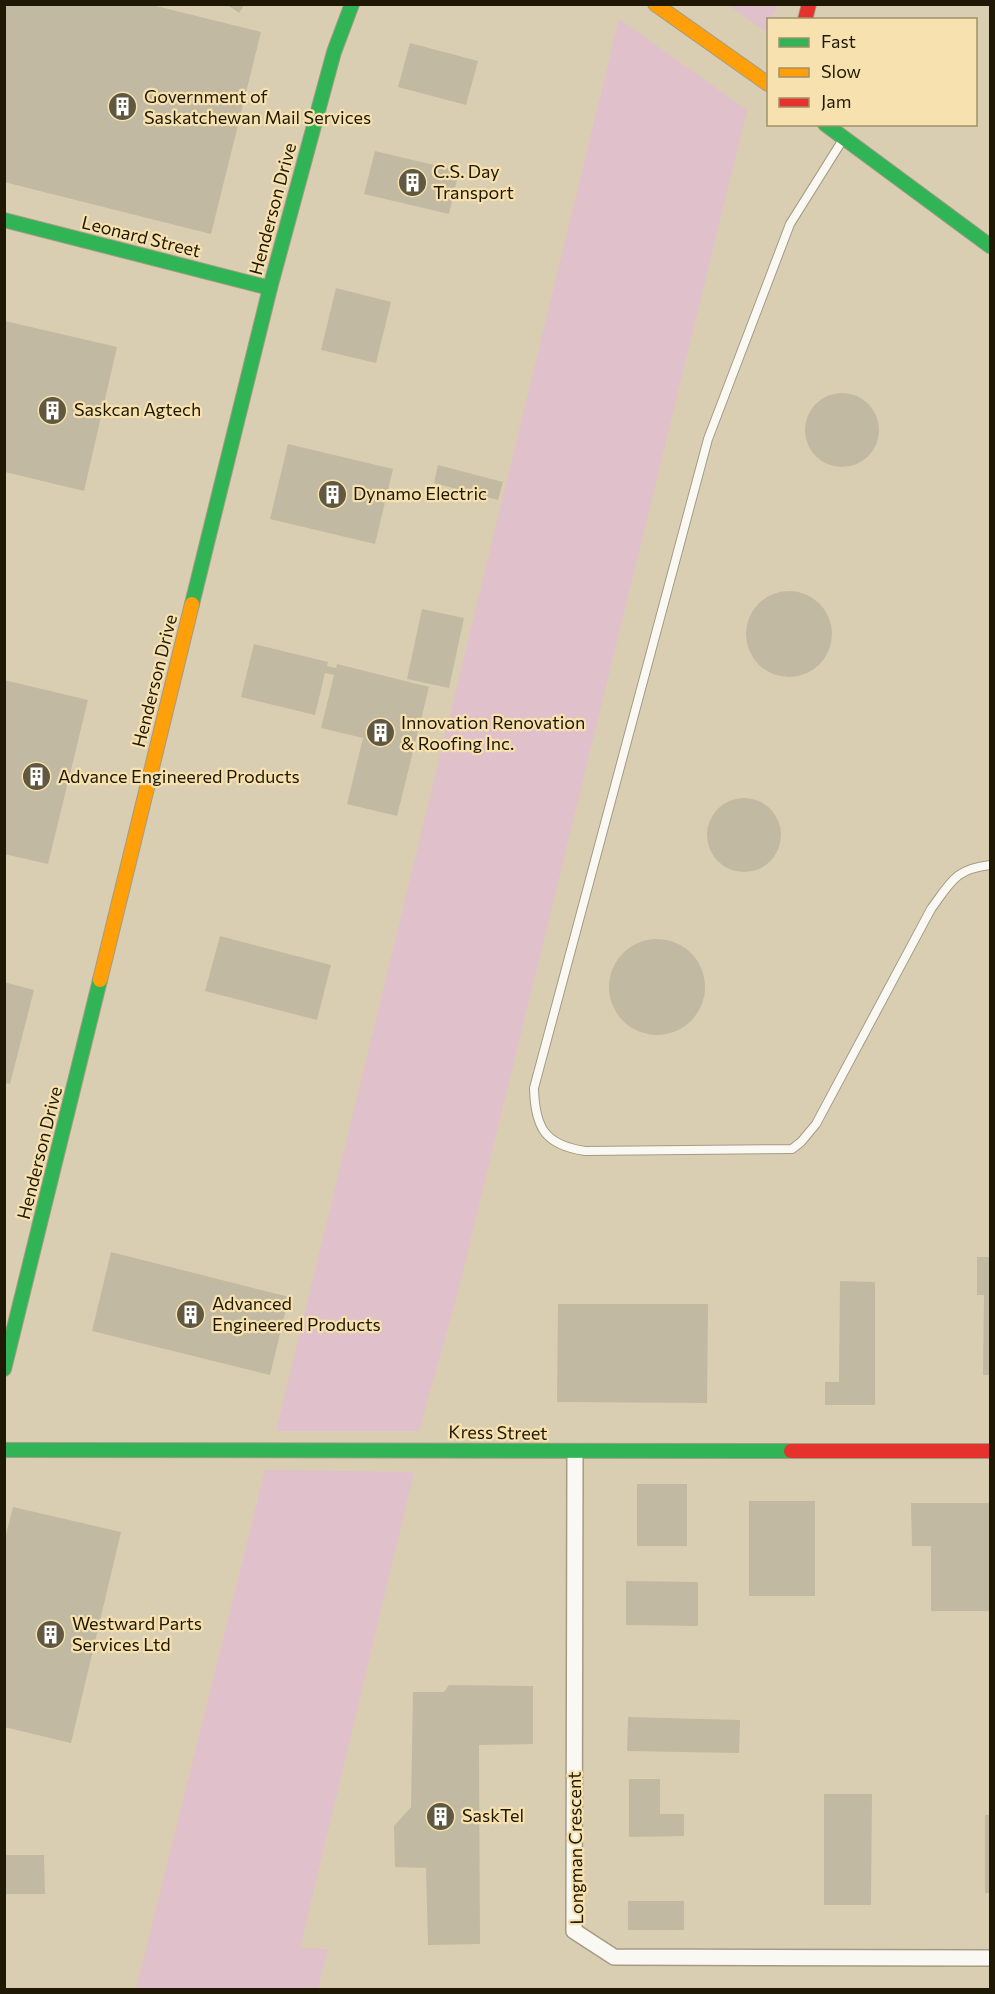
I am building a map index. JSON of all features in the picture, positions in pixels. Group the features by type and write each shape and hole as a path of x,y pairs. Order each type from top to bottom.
{"street":[{"name":"Henderson Drive","path":"4,1369 270,288 334,52 352,4"},
{"path":"655,4 767,83"},
{"path":"828,126 990,246"},
{"name":"Leonard Street","path":"4,220 270,288"},
{"name":"Kress Street","path":"4,1450 990,1451"},
{"name":"Longman Crescent","path":"575,1452 574,1931 614,1957 990,1958"}],"lane":[{"path":"844,139 790,224 708,439 534,1088 535,1111 541,1126 552,1141 563,1147 585,1150 792,1149 816,1124 932,909 954,877 969,867 990,865"}],"shaded area":[{"path":"728,5 777,5 773,18 767,18 767,32"},
{"path":"619,19 747,110 456,1299 419,1431 276,1431"},
{"path":"265,1470 414,1472 300,1948 328,1949 318,1989 136,1989"}],"building":[{"name":"Government of Saskatchewan Mail Services","path":"4,4 148,4 261,32 211,234 4,182"},
{"path":"226,4 245,4 239,13"},
{"path":"410,43 478,61 466,105 398,87"},
{"name":"C.S. Day Transport","path":"375,151 459,171 449,214 364,194"},
{"path":"336,288 391,302 376,363 321,350"},
{"name":"Saskcan Agtech","path":"5,321 117,347 84,491 5,472"},
{"path":"842,393 856,396 868,404 876,416 879,430 876,444 868,456 856,464 842,467 828,464 816,456 808,444 805,430 808,416 816,404 828,396"},
{"name":"Dynamo Electric","path":"288,444 393,469 375,544 270,519"},
{"path":"438,465 503,482 498,500 434,483"},
{"path":"789,591 813,598 825,610 832,634 825,658 813,670 789,677 765,670 753,658 746,634 753,610 765,598"},
{"path":"422,609 464,618 449,688 407,679"},
{"name":"Innovation Renovation & Roofing Inc.","path":"254,644 328,662 327,666 336,668 337,664 429,687 397,816 347,804 363,738 321,728 334,675 325,673 315,715 241,697"},
{"name":"Advance Engineered Products","path":"4,680 88,700 48,864 4,854"},
{"path":"744,798 758,801 770,809 778,821 781,835 778,849 770,861 758,869 744,872 730,869 718,861 710,849 707,835 710,821 718,809 730,801"},
{"path":"220,936 331,965 317,1020 205,991"},
{"path":"657,939 675,942 691,953 702,969 705,987 702,1005 691,1021 675,1032 657,1035 639,1032 623,1021 612,1005 609,987 612,969 623,953 639,942"},
{"path":"4,982 34,990 10,1084 4,1083"},
{"name":"Advanced Engineered Products","path":"111,1252 289,1297 270,1375 92,1331"},
{"path":"977,1257 990,1257 990,1375 983,1375 984,1295 977,1295"},
{"path":"840,1281 875,1282 875,1405 825,1405 825,1382 839,1382"},
{"path":"558,1304 708,1304 707,1403 557,1402"},
{"path":"637,1484 687,1484 687,1546 637,1546"},
{"path":"749,1501 815,1501 815,1596 749,1596"},
{"path":"911,1503 990,1503 990,1611 931,1611 931,1546 912,1546"},
{"name":"Westward Parts Services Ltd","path":"13,1507 121,1532 71,1743 4,1727 4,1542"},
{"path":"626,1581 698,1582 698,1626 626,1625"},
{"name":"SaskTel","path":"449,1685 533,1686 533,1744 479,1745 480,1944 428,1945 426,1868 395,1867 394,1826 411,1807 413,1692 444,1692"},
{"path":"628,1717 740,1720 739,1753 627,1751"},
{"path":"629,1779 660,1779 660,1814 684,1814 684,1836 629,1837"},
{"path":"824,1794 872,1794 871,1905 824,1905"},
{"path":"985,1815 990,1815 990,1893 985,1893"},
{"path":"5,1855 44,1855 45,1894 5,1894"},
{"path":"628,1901 684,1901 684,1930 628,1930"}],"traffic: fast":[{"path":"192,604 270,288 334,52 352,4"},
{"path":"828,126 990,246"},
{"path":"4,220 270,288"},
{"path":"4,1369 100,980"},
{"path":"4,1450 791,1451"}],"traffic: slow":[{"path":"655,4 767,83"},
{"path":"100,980 192,604"}],"traffic: jam":[{"path":"806,18 809,4"},
{"path":"791,1451 990,1451"}],"place":[{"name":"Government of Saskatchewan Mail Services","path":"123,107"},
{"name":"C.S. Day Transport","path":"412,182"},
{"name":"Saskcan Agtech","path":"53,410"},
{"name":"Dynamo Electric","path":"332,494"},
{"name":"Innovation Renovation & Roofing Inc.","path":"380,733"},
{"name":"Advance Engineered Products","path":"37,777"},
{"name":"Advanced Engineered Products","path":"191,1314"},
{"name":"Westward Parts Services Ltd","path":"51,1634"},
{"name":"SaskTel","path":"441,1816"}]}
